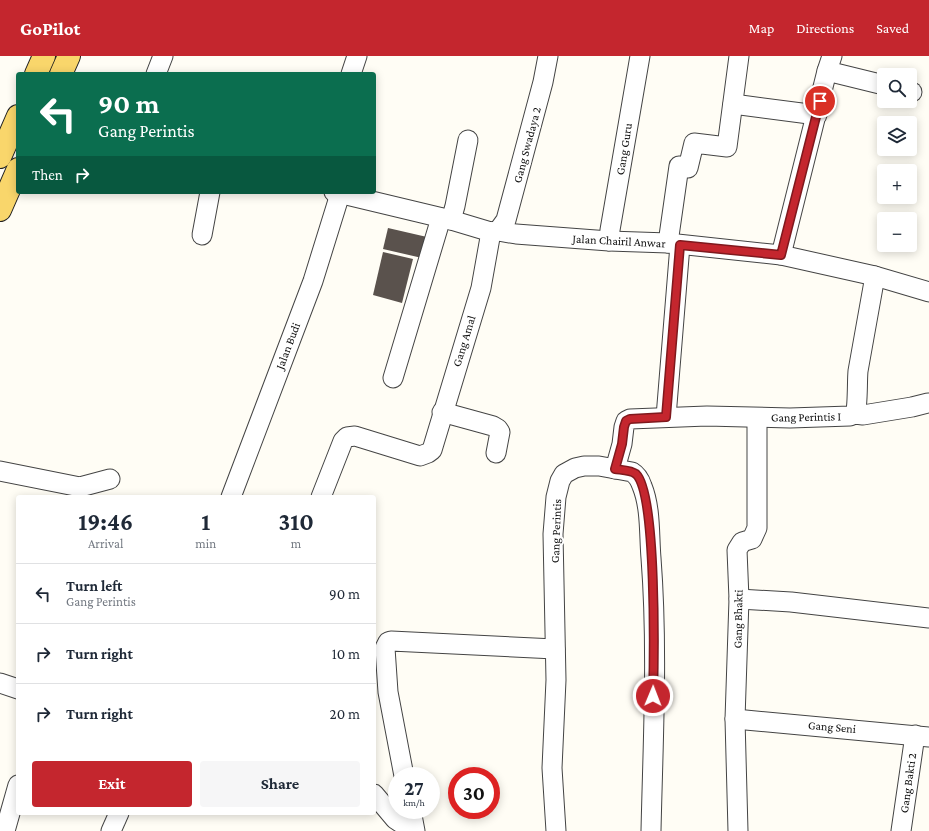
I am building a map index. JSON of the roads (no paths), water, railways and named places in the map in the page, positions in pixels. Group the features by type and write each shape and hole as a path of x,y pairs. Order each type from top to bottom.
{"main road":[{"path":"37,72 44,56"},
{"path":"61,72 68,56"},
{"path":"0,157 16,121"},
{"path":"0,210 16,174"}],"street":[{"path":"157,72 163,56"},
{"path":"351,72 357,56"},
{"name":"Gang Swadaya 2","path":"495,231 506,220 544,82 548,56"},
{"name":"Gang Guru","path":"609,241 640,56"},
{"path":"666,417 679,166 688,168 694,143 727,147 739,56"},
{"path":"781,255 830,63 877,82"},
{"path":"733,104 817,116"},
{"path":"393,378 446,219 455,206 468,140"},
{"path":"202,235 210,194"},
{"name":"Jalan Budi","path":"232,495 313,281 337,194"},
{"name":"Jalan Chairil Anwar","path":"341,194 495,231 516,234 674,244 781,255 876,276 929,292"},
{"name":"Gang Amal","path":"322,495 343,441 347,437 355,436 420,456 432,450 442,412 481,288 495,231"},
{"name":"Gang Perintis I","path":"615,469 626,421 630,419 707,416 790,418 850,416 854,414 856,410 856,386 858,371 876,276"},
{"path":"854,414 862,415 928,403"},
{"path":"442,412 493,426 498,429 500,432 496,453"},
{"name":"Gang Bhakti","path":"738,831 735,718 739,599 737,550 742,542 752,539 757,528 757,418"},
{"name":"Gang Perintis","path":"556,831 552,768 556,680 553,534 556,497 560,481 564,474 584,466 599,466 636,474 642,486 648,510 653,587 654,637 651,831"},
{"path":"0,471 80,487 110,479"},
{"path":"739,599 791,602 929,618"},
{"path":"402,767 381,689 385,648 388,642 555,649"},
{"path":"0,684 16,688"},
{"name":"Gang Seni","path":"735,718 922,736"},
{"name":"Gang Bakti 2","path":"901,831 922,736"},
{"path":"5,831 16,792"},
{"path":"376,796 398,820 414,831"},
{"path":"111,831 118,815"}]}
